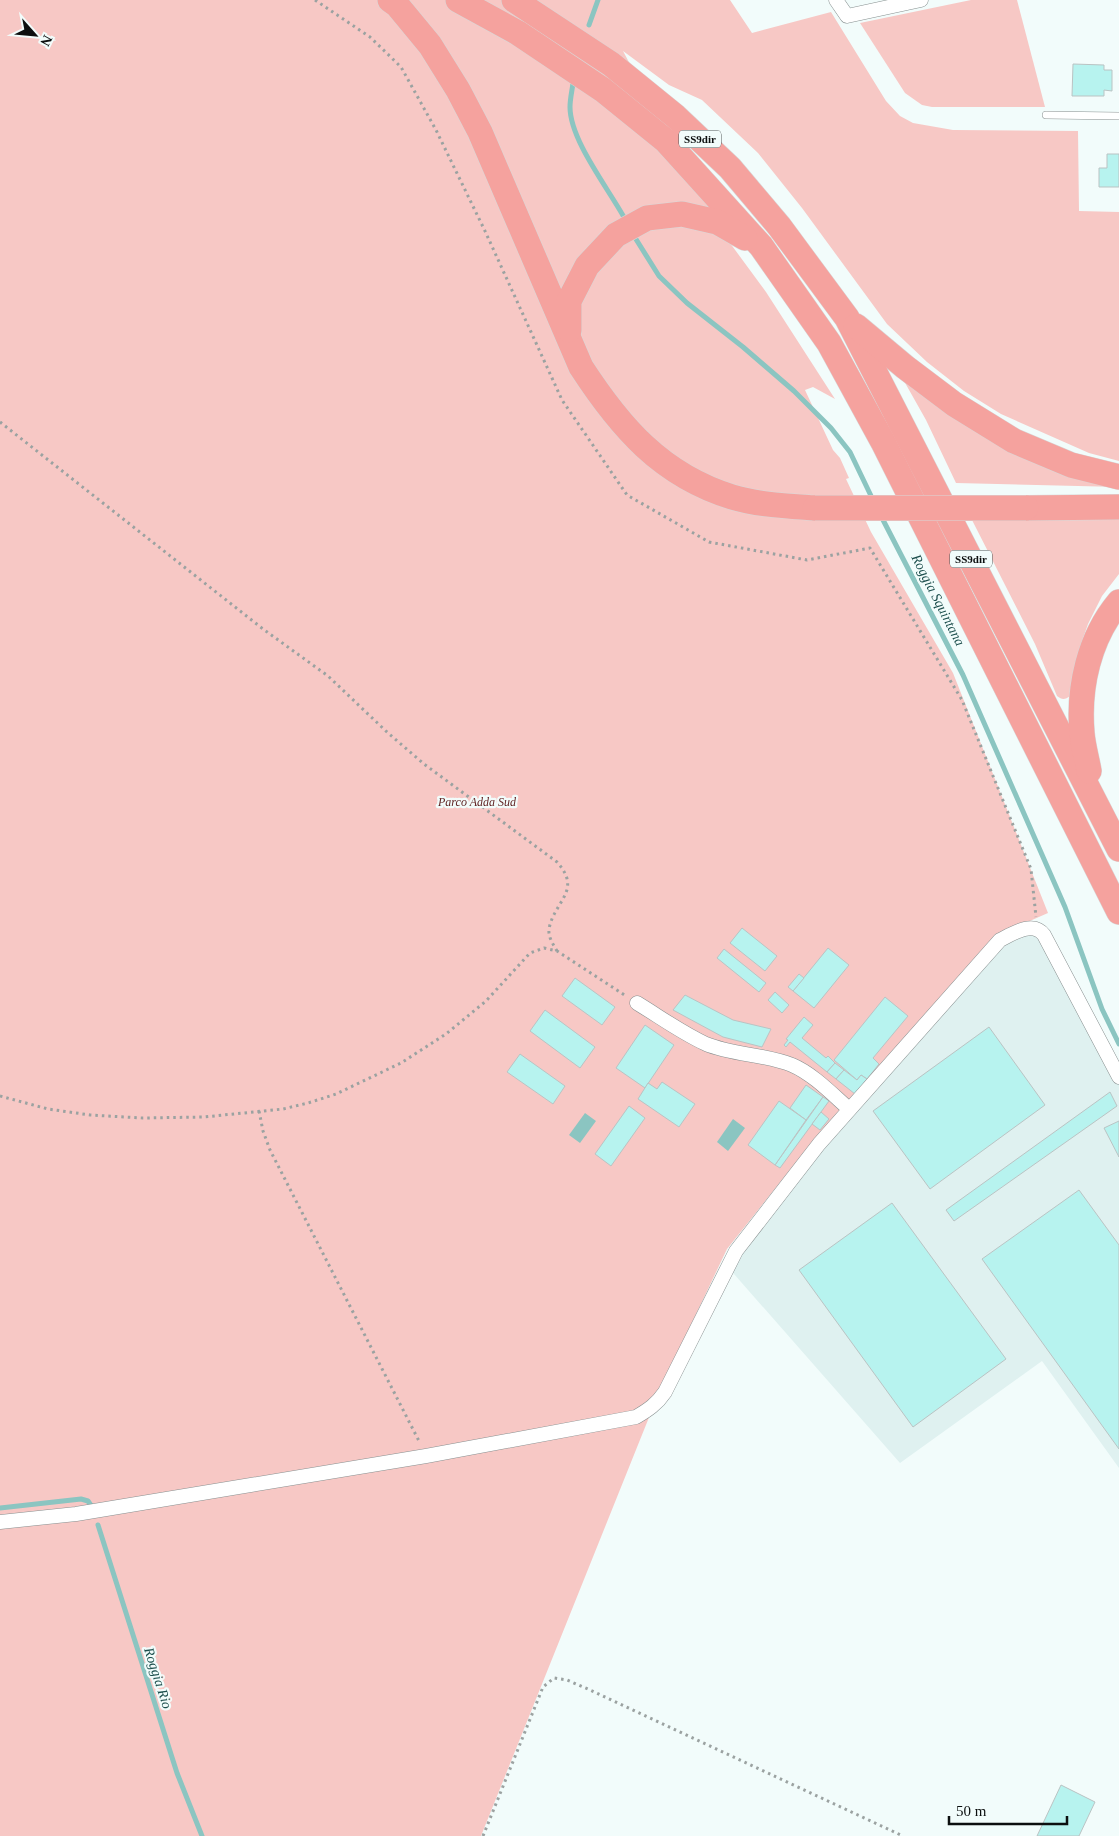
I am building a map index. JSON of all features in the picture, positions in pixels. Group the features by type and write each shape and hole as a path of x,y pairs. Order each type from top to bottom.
{"highway":[{"path":"390,0 397,5 430,45 458,90 480,132 581,367 602,400 624,427 655,456 694,482 732,497 775,506 815,508 1119,507"},
{"name":"SS9dir","path":"458,0 518,33 602,90 666,141 761,246 829,344 883,442 1119,912"},
{"name":"SS9dir","path":"514,0 611,64 675,116 730,168 779,226 847,318 1119,849"},
{"path":"570,339 569,301 587,266 616,234 647,218 682,214 717,222 761,246"},
{"path":"847,318 905,367 954,404 1014,440 1071,464 1119,477"},
{"path":"1095,801 1082,734 1081,695 1091,649 1119,602"}],"street":[{"path":"836,0 847,16 921,0"},
{"path":"0,1522 76,1514 426,1456 636,1416 648,1411 665,1392 736,1251 818,1144 1000,940 1015,932 1027,929 1038,930 1044,935 1119,1077"},
{"path":"637,1003 706,1044 722,1050 776,1060 793,1066 811,1077 849,1109"}],"lane":[{"path":"1046,115 1119,116"}],"path":[{"path":"0,422 263,629 328,676 388,734 424,764 557,862 566,872 568,883 566,892 549,930 551,940 557,951"},
{"path":"0,1096 48,1109 90,1115 143,1118 204,1117 283,1109 336,1094 401,1062 446,1034 486,1001 530,953 544,948 557,951 637,1003"},
{"path":"259,1112 270,1150 426,1456"},
{"path":"483,1836 543,1686 554,1678 567,1680 590,1690 903,1836"}],"shaded area":[{"path":"1038,930 1119,1077 1119,1468 1042,1361 900,1463 727,1266 736,1251 1000,940"}],"green space":[{"name":"Parco Adda Sud","path":"0,0 730,0 752,33 831,12 886,101 900,116 913,123 953,130 1078,131 1079,211 1119,212 1119,461 1089,453 1001,414 964,391 927,362 887,324 802,208 758,153 702,100 669,85 623,51 698,192 709,203 708,207 730,243 766,292 835,399 813,387 805,390 833,450 840,458 849,478 846,479 871,532 953,673 1048,913 1000,934 813,1141 727,1249 660,1390 481,1836 0,1836"},
{"path":"971,0 1017,0 1045,107 932,107 922,105 905,93 860,23"},
{"path":"895,365 1119,487 956,483 926,420"},
{"path":"1119,517 1119,574 1102,596 1088,624 1079,650 1070,696 1062,699 1057,696 1035,644 972,520"}],"water":[{"path":"585,1113 596,1121 580,1143 569,1135"},
{"path":"733,1119 745,1128 728,1151 717,1142"}],"building":[{"path":"1073,64 1104,65 1104,70 1112,70 1112,91 1104,90 1104,96 1072,96"},
{"path":"1107,154 1119,154 1119,187 1099,187 1099,168 1107,168"},
{"path":"742,928 777,956 765,971 730,943"},
{"path":"828,948 849,965 814,1008 793,991"},
{"path":"724,949 766,983 759,992 717,958"},
{"path":"799,974 804,978 793,991 788,987"},
{"path":"575,978 615,1007 602,1025 562,996"},
{"path":"775,992 789,1005 782,1013 768,1000"},
{"path":"685,995 733,1020 771,1029 762,1047 723,1037 673,1010"},
{"path":"885,997 908,1016 873,1058 879,1064 867,1079 861,1075 857,1080 834,1060"},
{"path":"545,1010 595,1047 580,1068 530,1031"},
{"path":"804,1017 813,1025 802,1038 835,1063 827,1072 790,1042 786,1047 784,1045 788,1040 786,1039"},
{"path":"645,1025 674,1045 645,1088 616,1068"},
{"path":"989,1027 1045,1105 930,1189 873,1111"},
{"path":"520,1054 565,1086 553,1104 507,1072"},
{"path":"835,1063 844,1070 836,1079 827,1072"},
{"path":"844,1070 857,1080 861,1075 867,1079 855,1094 836,1079"},
{"path":"662,1082 695,1104 679,1127 638,1099 648,1083 657,1089"},
{"path":"806,1085 823,1097 806,1120 790,1108"},
{"path":"1110,1092 1117,1106 954,1221 946,1210"},
{"path":"823,1097 829,1101 780,1168 775,1165"},
{"path":"779,1101 806,1120 775,1165 748,1145"},
{"path":"629,1106 645,1118 611,1166 595,1154"},
{"path":"821,1112 829,1119 820,1130 812,1124"},
{"path":"1119,1121 1119,1157 1104,1128"},
{"path":"1079,1190 1119,1245 1119,1449 982,1259"},
{"path":"892,1203 1006,1359 913,1427 799,1270"},
{"path":"1061,1785 1095,1802 1079,1836 1037,1836"}],"waterway":[{"name":"Roggia Squintana","path":"589,25 598,0"},
{"name":"Roggia Squintana","path":"573,83 570,107 576,134 591,164 625,219"},
{"name":"Roggia Squintana","path":"634,236 659,276 687,303 743,347 794,391 831,428 850,452 873,500"},
{"name":"Roggia Squintana","path":"881,516 963,675 1065,907 1102,1009 1119,1044"},
{"name":"Roggia Rio","path":"0,1508 81,1499 88,1501 92,1507"},
{"name":"Roggia Rio","path":"98,1525 177,1773 202,1836"}]}
